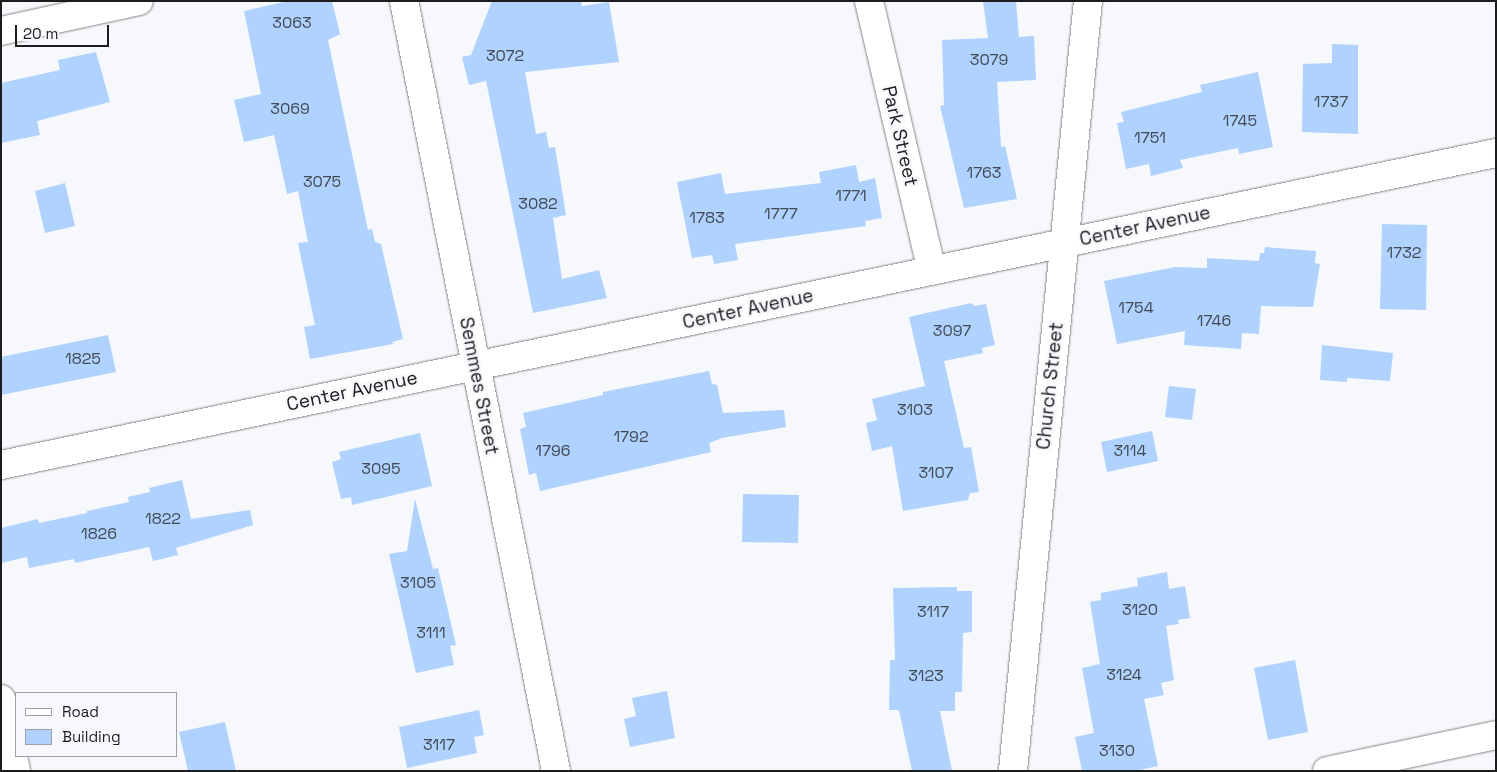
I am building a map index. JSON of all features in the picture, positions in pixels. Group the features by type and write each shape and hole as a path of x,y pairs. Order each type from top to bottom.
{"street":[{"path":"1,31 139,1"},
{"name":"Semmes Street","path":"404,1 556,771"},
{"name":"Park Street","path":"869,1 932,271"},
{"name":"Church Street","path":"1013,771 1088,1"},
{"name":"Center Avenue","path":"1,465 1496,153"},
{"path":"1,699 16,771"},
{"path":"1327,771 1496,736"}],"building":[{"path":"288,1 332,1 340,34 328,40 368,230 372,229 375,242 381,244 403,339 392,342 393,344 310,359 304,327 315,325 298,243 308,242 298,191 287,194 274,135 244,142 234,100 261,94 244,11"},
{"path":"492,1 581,1 582,6 609,2 619,62 525,72 536,134 546,132 549,148 555,147 566,215 553,218 562,279 599,270 607,298 533,313 486,81 469,85 462,57 471,55"},
{"path":"983,1 1016,1 1019,37 1034,36 1036,80 997,82 1001,147 1005,146 1017,199 964,208 940,106 944,105 942,40 988,38"},
{"path":"1332,44 1358,45 1358,134 1302,132 1303,64 1332,63"},
{"path":"96,52 110,102 37,121 40,135 1,143 1,83 60,70 58,60"},
{"path":"1258,72 1273,147 1239,154 1238,148 1180,160 1183,168 1151,176 1149,164 1126,169 1117,123 1124,122 1121,112 1202,92 1200,85"},
{"path":"856,165 859,182 875,178 882,218 865,221 866,226 735,244 738,260 714,264 712,255 692,258 677,182 721,173 725,194 821,183 819,172"},
{"path":"65,183 75,226 45,233 35,191"},
{"path":"1382,224 1427,225 1426,310 1380,309"},
{"path":"1265,247 1316,251 1315,263 1320,264 1313,307 1261,306 1259,334 1242,333 1241,349 1184,345 1185,331 1117,344 1104,281 1175,267 1207,268 1207,258 1259,261 1260,253 1264,253"},
{"path":"971,303 975,306 986,304 995,345 982,348 983,353 944,361 964,448 971,447 979,492 970,493 968,500 903,511 892,446 872,451 866,423 877,420 872,399 925,386 909,317"},
{"path":"108,335 116,372 1,395 1,357"},
{"path":"1322,345 1393,353 1390,381 1347,378 1347,382 1320,380"},
{"path":"709,371 712,384 717,385 723,413 784,410 786,427 722,438 709,443 711,452 540,491 536,473 529,475 520,429 526,427 523,413 603,395 603,392"},
{"path":"1169,386 1196,389 1192,420 1165,417"},
{"path":"1152,431 1158,461 1107,472 1101,442"},
{"path":"420,433 432,486 352,505 351,497 341,499 332,462 341,459 339,452"},
{"path":"182,480 191,519 250,510 253,525 176,548 178,555 153,561 149,547 75,563 74,559 29,568 27,557 1,563 1,528 38,519 39,523 129,502 128,497 150,492 149,488"},
{"path":"743,494 799,495 798,543 742,542"},
{"path":"415,499 433,569 438,568 456,645 450,646 454,665 416,673 389,554 407,551"},
{"path":"1167,572 1169,589 1185,586 1190,618 1178,620 1179,624 1166,626 1174,680 1161,683 1164,695 1144,699 1158,766 1135,771 1082,771 1075,737 1094,733 1082,668 1100,664 1090,602 1101,600 1101,593 1138,586 1137,578"},
{"path":"957,587 957,591 972,591 972,632 963,633 962,692 955,692 955,711 940,711 952,771 912,771 899,710 889,710 890,660 895,660 893,588"},
{"path":"1295,660 1308,732 1268,740 1254,668"},
{"path":"667,691 675,738 630,747 624,719 636,716 632,698"},
{"path":"479,710 484,735 474,737 477,753 407,768 399,727"},
{"path":"225,722 236,771 188,771 179,732"}]}
